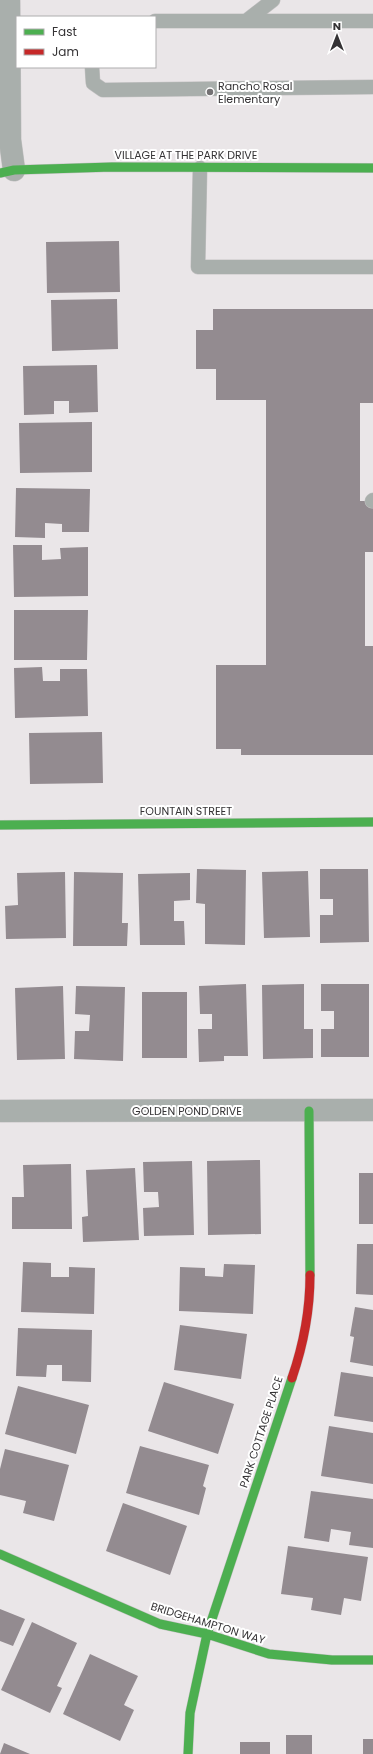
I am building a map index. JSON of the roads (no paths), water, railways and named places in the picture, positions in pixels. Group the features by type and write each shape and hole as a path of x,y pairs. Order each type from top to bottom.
{"street":[{"path":"7,172 10,140 11,14"},
{"name":"VILLAGE AT THE PARK DRIVE","path":"7,172 112,167 373,168"},
{"name":"FOUNTAIN STREET","path":"0,825 373,822"},
{"name":"GOLDEN POND DRIVE","path":"0,1111 373,1110"},
{"name":"PARK COTTAGE PLACE","path":"188,1754 190,1713 207,1634 299,1357 310,1293 310,1143 308,1111"},
{"name":"BRIDGEHAMPTON WAY","path":"0,1554 160,1624 207,1634 269,1654 332,1660 373,1660"}],"lane":[{"path":"246,21 273,0"},
{"path":"156,21 373,21"},
{"path":"92,68 93,83 103,90 373,87"},
{"path":"200,168 198,267 373,267"}],"place":[{"name":"Rancho Rosal Elementary","path":"210,92"}]}
